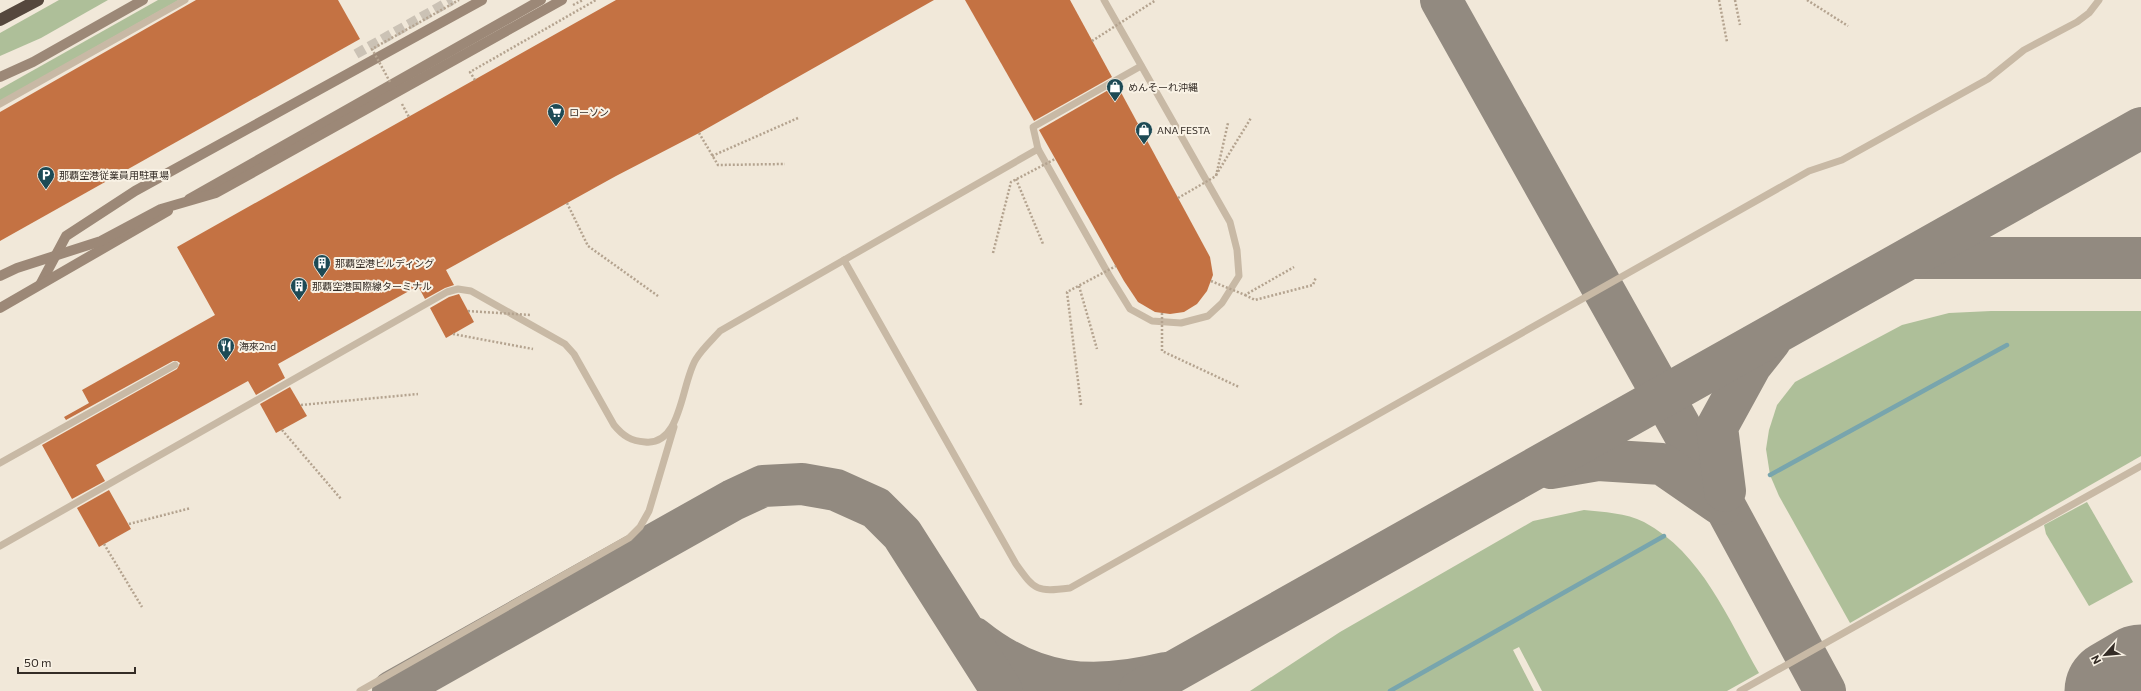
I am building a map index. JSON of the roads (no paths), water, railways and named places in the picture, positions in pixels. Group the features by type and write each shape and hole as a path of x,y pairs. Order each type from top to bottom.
{"highway":[{"path":"0,20 38,0"}],"street":[{"path":"0,77 33,62 143,0"},
{"path":"41,283 66,236 135,191 482,0"},
{"path":"0,308 41,283 541,0"},
{"path":"0,276 17,268 101,241 161,210 216,193 562,0"}],"lane":[{"path":"0,104 185,0"},
{"path":"1104,0 1230,222 1237,250 1239,276 1222,303 1208,316 1181,322 1152,321 1130,309 1109,275 1038,149 1033,127 1141,66"},
{"path":"844,260 1016,564 1030,584 1048,591 1070,588 1809,171 1842,160 1988,79 2024,50 2077,22 2089,13 2099,0"},
{"path":"360,691 629,538 640,527 649,511 685,385 696,359 720,331 1038,149"},
{"path":"0,546 447,292 458,289 471,291 565,344 574,354 614,425 622,434 634,441 650,443 663,438 675,423"},
{"path":"0,463 175,365"},
{"path":"1740,691 2141,466"}],"waterway":[{"path":"1770,475 2007,345"},
{"path":"1390,691 1664,536"}],"tunnel":[{"path":"356,54 452,0"}],"place":[{"name":"めんそーれ沖縄","path":"1115,102"},
{"name":"ローソン","path":"556,127"},
{"name":"ANA FESTA","path":"1144,145"},
{"name":"那覇空港従業員用駐車場","path":"46,190"},
{"name":"那覇空港ビルディング","path":"322,278"},
{"name":"那覇空港国際線ターミナル","path":"299,301"},
{"name":"海來2nd","path":"226,361"}]}
